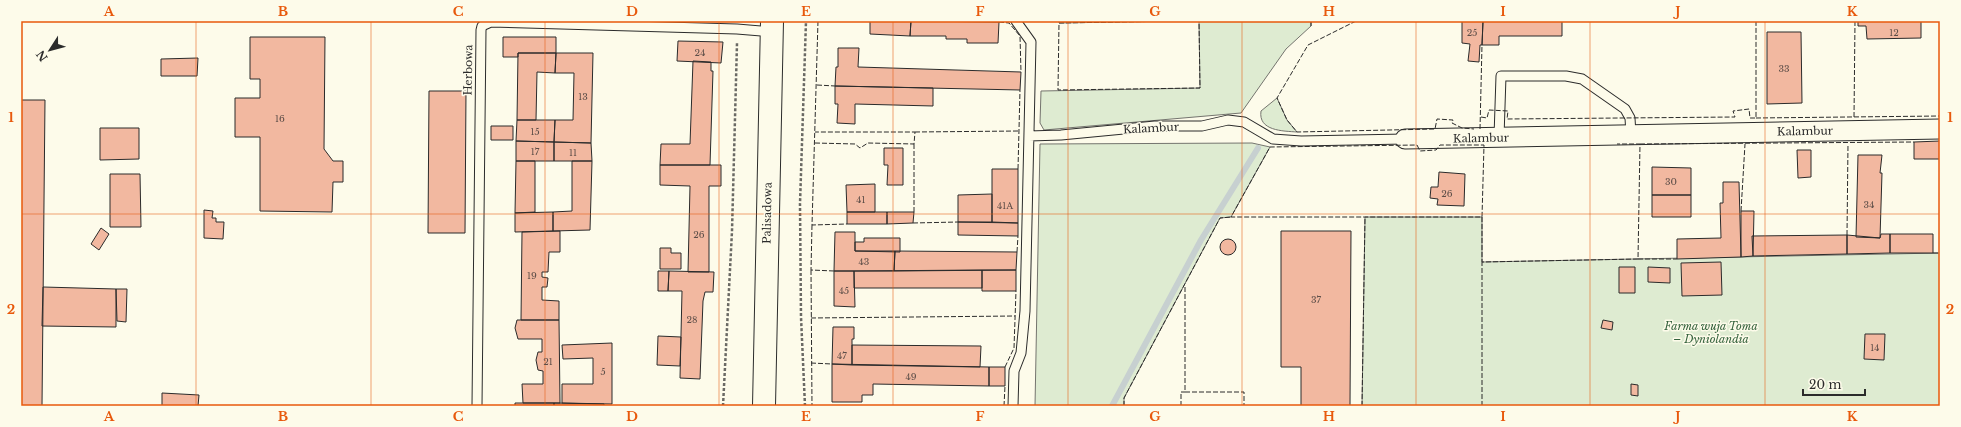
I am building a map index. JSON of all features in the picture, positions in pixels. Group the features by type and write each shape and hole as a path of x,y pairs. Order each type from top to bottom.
{"street":[{"name":"Palisadowa","path":"764,406 772,27"},
{"name":"Kalambur","path":"1405,139 1940,129"}],"lane":[{"path":"1013,406 1014,372 1021,354 1025,311 1032,42 1016,21"},
{"name":"Herbowa","path":"477,406 482,26 491,22 737,29 772,27"},
{"path":"1499,137 1501,76 1566,76 1582,79 1625,109 1630,118 1631,135"},
{"name":"Kalambur","path":"1029,136 1062,135 1155,126 1202,126 1228,120 1244,122 1273,139 1301,141 1405,139"}],"path":[{"path":"805,406 801,317 800,204 806,21"},
{"path":"723,406 732,231 737,29"}],"green space":[{"path":"1059,21 1176,21 1059,23"},
{"path":"1199,21 1311,21 1311,26 1286,49 1241,113 1044,130 1040,123 1041,91 1200,88"},
{"path":"1277,98 1287,120 1297,132 1273,129 1263,123 1261,111"},
{"path":"1252,143 1270,147 1231,217 1220,218 1124,398 1124,406 1035,406 1040,144"},
{"name":"Farma wuja Toma – Dyniolandia","path":"1365,217 1482,217 1482,262 1940,253 1940,406 1362,406"}],"building":[{"path":"870,21 911,21 910,36 870,34"},
{"path":"911,21 999,22 998,43 967,43 967,39 946,39 946,36 910,36"},
{"path":"1462,21 1483,21 1482,45 1480,45 1479,62 1468,61 1470,44 1462,43"},
{"path":"1483,21 1562,21 1562,36 1499,36 1499,45 1482,45"},
{"path":"1858,21 1921,21 1921,38 1867,39 1866,26 1858,26"},
{"path":"1767,32 1801,32 1802,103 1767,104"},
{"path":"250,37 325,37 324,149 333,161 343,161 343,182 333,182 332,212 260,211 260,137 235,137 235,98 260,98 260,79 250,79"},
{"path":"503,37 556,37 556,53 518,53 518,57 503,57"},
{"path":"678,41 723,42 721,63 677,61"},
{"path":"838,48 859,48 858,67 1021,72 1020,90 835,86 836,67 838,67"},
{"path":"518,53 556,53 555,73 537,72 536,120 517,120"},
{"path":"556,53 593,53 591,143 554,142 555,120 573,120 574,73 555,73"},
{"path":"198,58 197,76 161,76 161,59"},
{"path":"693,61 711,62 711,71 713,71 710,165 660,165 661,144 690,144"},
{"path":"835,86 933,88 933,106 855,104 855,124 837,123 838,104 835,104"},
{"path":"429,91 466,91 465,233 428,233"},
{"path":"21,100 45,100 42,406 21,406"},
{"path":"517,120 555,120 554,142 516,141"},
{"path":"491,126 513,126 513,140 491,140"},
{"path":"100,128 139,128 139,159 100,160"},
{"path":"516,141 554,142 554,161 516,161"},
{"path":"1940,141 1940,159 1914,159 1914,142"},
{"path":"554,142 591,143 592,161 554,161"},
{"path":"884,148 903,148 903,185 887,185 888,165 884,165"},
{"path":"1797,150 1811,150 1811,177 1798,178"},
{"path":"1858,155 1882,155 1880,173 1882,173 1880,238 1856,237"},
{"path":"516,161 535,161 535,212 515,213"},
{"path":"572,161 592,161 590,230 553,231 553,212 572,211"},
{"path":"660,165 721,165 721,186 709,186 709,272 688,272 690,186 660,185"},
{"path":"1652,167 1691,168 1691,195 1652,195"},
{"path":"992,169 1018,169 1018,223 992,222"},
{"path":"1439,172 1465,174 1464,206 1437,205 1438,199 1430,198 1431,187 1438,187"},
{"path":"110,174 140,174 141,227 110,227"},
{"path":"1723,182 1739,182 1741,257 1677,259 1677,239 1721,238 1720,203 1723,203"},
{"path":"875,184 875,212 847,212 846,185"},
{"path":"992,194 992,222 958,222 958,195"},
{"path":"1652,195 1691,195 1691,217 1652,217"},
{"path":"204,210 213,211 212,218 216,218 216,222 224,222 223,239 204,238"},
{"path":"1741,211 1754,211 1753,256 1741,257"},
{"path":"553,212 553,231 515,232 515,213"},
{"path":"847,212 887,212 887,224 847,224"},
{"path":"887,212 914,212 913,223 887,224"},
{"path":"958,222 1018,223 1018,236 958,235"},
{"path":"101,228 109,234 99,250 91,244"},
{"path":"560,231 560,252 549,252 548,272 542,272 542,277 548,278 547,287 542,287 542,300 559,301 559,320 521,320 522,232"},
{"path":"1281,231 1351,231 1350,406 1301,406 1301,367 1281,367"},
{"path":"835,232 855,232 855,251 895,251 894,271 834,271"},
{"path":"1881,234 1890,234 1890,253 1847,254 1847,235 1880,238"},
{"path":"1890,234 1933,234 1933,253 1890,253"},
{"path":"1847,235 1847,254 1753,256 1752,236"},
{"path":"864,238 900,238 900,252 855,251 855,242 864,242"},
{"path":"1225,239 1231,239 1236,244 1234,253 1231,255 1225,255 1220,250 1220,244"},
{"path":"660,248 671,248 671,253 681,253 681,269 660,269"},
{"path":"895,251 1017,252 1016,270 894,271"},
{"path":"1721,262 1722,295 1682,296 1681,263"},
{"path":"1619,267 1635,267 1635,293 1619,293"},
{"path":"1648,267 1670,268 1670,283 1648,282"},
{"path":"982,270 982,288 854,288 854,271"},
{"path":"982,270 1016,270 1016,291 982,291"},
{"path":"658,271 669,271 668,291 658,291"},
{"path":"669,271 714,272 713,292 705,292 703,301 700,379 680,378 682,291 668,291"},
{"path":"834,271 854,271 855,307 834,306"},
{"path":"43,287 116,289 116,327 42,326"},
{"path":"116,289 127,289 126,322 117,321"},
{"path":"517,320 559,320 560,403 523,403 522,384 543,384 543,371 538,370 536,360 538,352 542,352 542,339 518,339 515,328"},
{"path":"1603,320 1613,322 1612,330 1601,328"},
{"path":"833,327 854,327 854,339 852,339 852,365 832,364"},
{"path":"1865,334 1885,334 1884,360 1864,359"},
{"path":"658,336 681,337 680,366 657,365"},
{"path":"612,343 612,404 562,403 562,384 593,384 593,358 563,359 562,345"},
{"path":"852,345 981,346 980,367 852,365"},
{"path":"832,364 989,367 989,386 873,384 873,395 862,395 862,402 832,402"},
{"path":"989,367 1005,367 1005,386 989,386"},
{"path":"1631,384 1638,385 1638,396 1631,395"},
{"path":"162,393 199,395 198,406 162,406"},
{"path":"515,403 554,403 554,406 515,406"},
{"path":"554,403 604,404 604,406 554,406"}],"waterway":[{"path":"1112,406 1201,240 1258,148"}],"fence":[{"path":"818,21 812,225 847,224"},
{"path":"1176,21 1059,23 1058,90 1200,88 1199,21"},
{"path":"1311,21 1311,26"},
{"path":"1356,21 1308,45 1277,98 1287,120 1297,132 1435,129 1437,119 1453,120 1452,123 1462,128 1474,129"},
{"path":"1481,117 1487,118 1489,110 1508,111 1507,119 1735,117 1733,111 1749,109 1750,118 1756,118 1756,21"},
{"path":"1854,117 1855,21"},
{"path":"999,22 1009,23 1020,36 1021,72"},
{"path":"1480,129 1482,45"},
{"path":"817,85 835,86"},
{"path":"1018,169 1020,90"},
{"path":"1756,118 1940,116"},
{"path":"915,132 1019,131"},
{"path":"815,132 915,132 914,144 868,143 860,148 855,144 815,143"},
{"path":"1640,144 1914,142"},
{"path":"914,144 914,212"},
{"path":"1482,217 1482,262 1638,259 1640,144 1617,144"},
{"path":"1741,211 1745,144"},
{"path":"1847,235 1848,144"},
{"path":"1417,145 1420,151 1436,150 1440,145 1484,145 1482,217 1231,217 1270,147 1417,145"},
{"path":"1124,406 1124,398 1220,218 1231,217"},
{"path":"1362,406 1365,217"},
{"path":"913,223 958,222"},
{"path":"812,225 811,270 834,271"},
{"path":"1017,252 1018,236"},
{"path":"1933,253 1940,253"},
{"path":"1638,259 1677,259"},
{"path":"1482,262 1482,406"},
{"path":"811,270 812,406"},
{"path":"1185,287 1185,392 1244,392 1244,406"},
{"path":"1005,367 1014,348 1016,291"},
{"path":"811,318 1015,316"},
{"path":"811,363 832,364"},
{"path":"1004,406 1005,386"},
{"path":"1181,406 1181,392 1185,392"}]}
